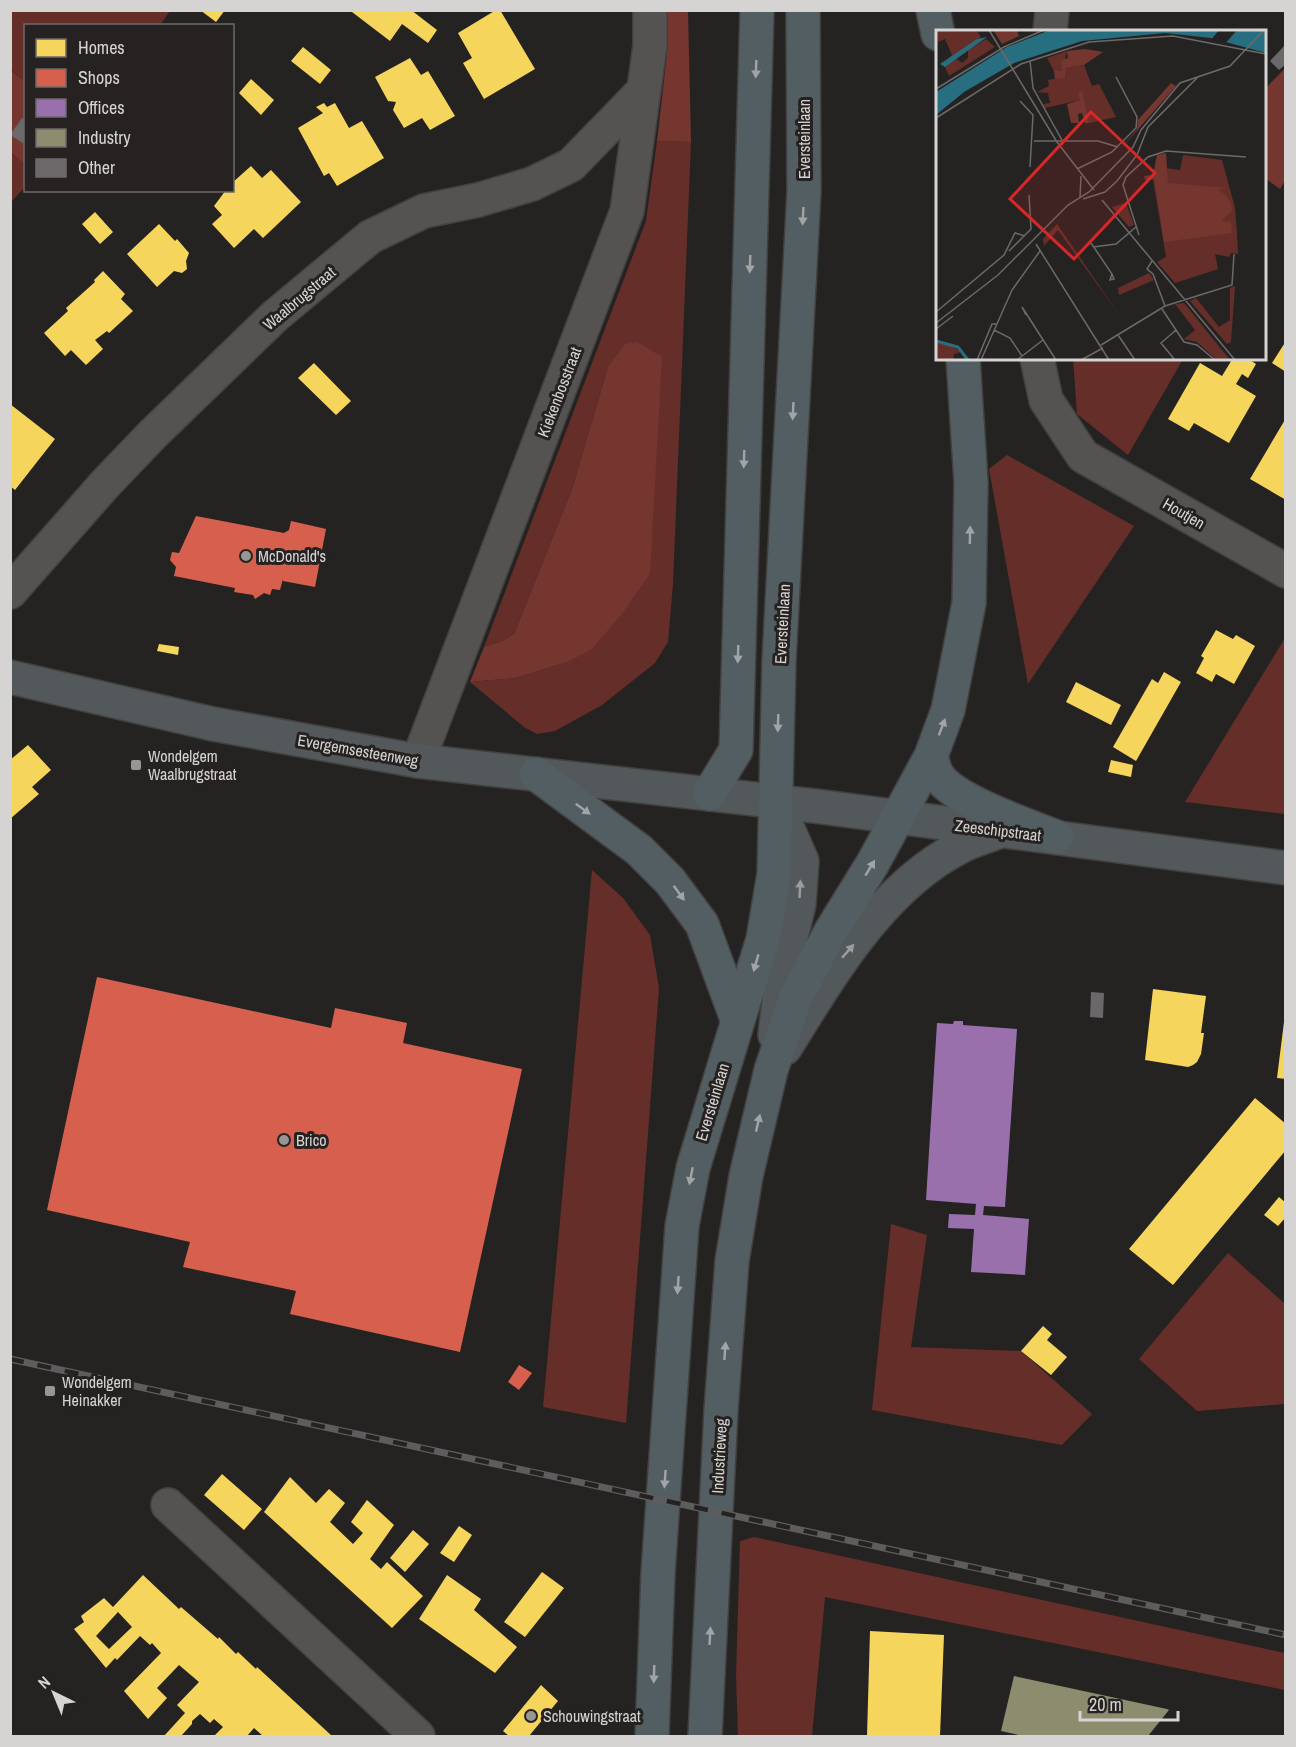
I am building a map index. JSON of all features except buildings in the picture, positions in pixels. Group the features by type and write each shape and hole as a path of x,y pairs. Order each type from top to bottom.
{"highway":[{"path":"710,794 736,750 757,10"},
{"name":"Eversteinlaan","path":"652,1737 658,1573 682,1226 693,1168 763,939 774,874 779,661 804,191 803,10"},
{"path":"933,10 937,30"},
{"name":"Industrieweg","path":"705,1737 721,1410 732,1261 746,1176 771,1070 795,999 931,756 948,710 969,603 971,483 963,360"},
{"path":"931,756 937,775 947,787 975,803 1057,837"},
{"path":"536,774 639,850 670,881 702,924 737,1019"}],"main road":[{"name":"Evergemsesteenweg","path":"10,677 213,724 418,761 710,794"},
{"name":"Zeeschipstraat","path":"710,794 1286,868"},
{"path":"771,1070 782,975 799,904 802,861 776,802"},
{"path":"771,1070 841,958 902,887 931,864 961,846 1003,830"}],"street":[{"name":"Kiekenbosstraat","path":"418,761 627,211 650,46 650,10"},
{"path":"1050,30 1052,10"},
{"name":"Waalbrugstraat","path":"10,592 106,483 153,434 275,316 370,237 424,211 478,200 532,184 571,165 643,91"},
{"name":"Houtjen","path":"1037,360 1046,400 1083,456 1286,571"},
{"path":"168,1504 418,1737"}],"shaded area":[{"path":"11,11 170,11 161,24 24,24 24,80 11,70"},
{"path":"667,11 688,11 691,142 657,141 667,54"},
{"path":"1285,68 1286,179 1280,189 1266,179 1266,88"},
{"path":"10,70 24,80 24,163 11,153"},
{"path":"657,141 691,142 673,584 668,642 655,663 602,705 555,731 537,734 524,727 470,682 516,678 567,662 608,367 572,489 514,634 484,647 646,221"},
{"path":"10,153 24,163 24,188 11,202"},
{"path":"637,342 662,357 650,574 621,615 591,650 567,662 516,678 470,682 484,647 514,634 572,489 608,367 625,344"},
{"path":"1073,360 1182,360 1128,455 1077,414"},
{"path":"1007,455 1134,526 1028,684 989,469"},
{"path":"1285,638 1285,814 1185,802"},
{"path":"592,870 623,898 650,935 659,988 626,1423 543,1407"},
{"path":"891,1224 927,1235 911,1347 1021,1351 1092,1414 1062,1445 872,1410"},
{"path":"1228,1253 1285,1304 1284,1404 1197,1411 1139,1359"},
{"path":"754,1537 1285,1653 1285,1690 825,1597 812,1736 738,1736 736,1676 740,1541"}],"railway":[{"path":"10,1359 1286,1635"}],"place":[{"name":"McDonald's","path":"246,556"},
{"name":"Wondelgem Waalbrugstraat","path":"136,765"},
{"name":"Brico","path":"284,1140"},
{"name":"Wondelgem Heinakker","path":"50,1391"},
{"name":"Schouwingstraat","path":"531,1716"}]}
